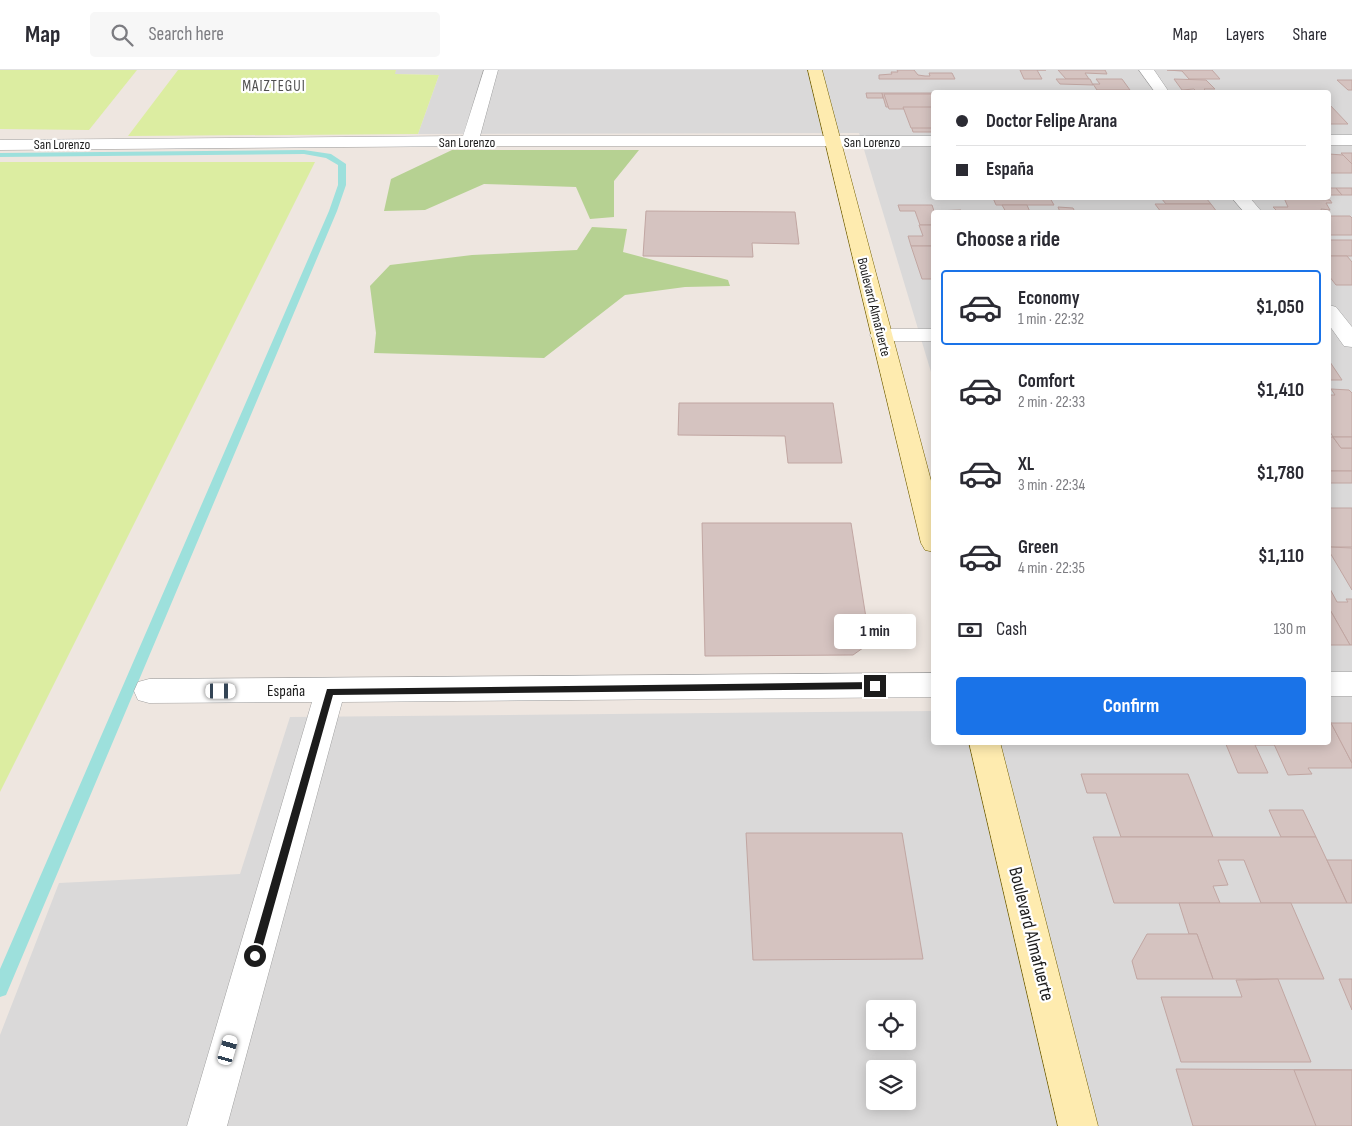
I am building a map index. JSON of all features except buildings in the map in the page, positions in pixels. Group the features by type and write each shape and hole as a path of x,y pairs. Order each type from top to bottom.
{"main road":[{"name":"Boulevard Almafuerte","path":"815,70 880,335 931,531"},
{"name":"Boulevard Almafuerte","path":"985,745 1078,1126"}],"street":[{"path":"470,141 492,70"},
{"path":"1146,70 1161,90"},
{"path":"1331,140 1352,140"},
{"name":"San Lorenzo","path":"0,145 470,141 931,142"},
{"path":"1243,200 1251,210"},
{"path":"1331,314 1345,336"},
{"path":"880,335 931,335"},
{"path":"1331,684 1352,684"},
{"name":"España","path":"149,691 931,685"},
{"path":"207,1126 330,691"}],"shaded area":[{"path":"396,70 1352,70 1352,1126 0,1126 0,1035 59,883 240,874 290,717 931,711 931,745 1331,745 1331,210 931,210 931,372 859,133 418,134 439,75 394,74"}],"green space":[{"path":"0,70 137,70 89,130 0,129"},
{"path":"178,70 396,70 395,74 439,75 418,134 128,136"},
{"path":"452,150 639,150 614,181 614,217 590,219 576,187 484,184 425,210 384,211 391,179"},
{"path":"0,162 315,162 0,792"},
{"path":"592,227 627,229 623,252 728,280 730,286 685,287 625,295 544,358 374,353 376,333 370,286 390,265 472,255 577,250"}],"waterway":[{"path":"0,155 304,152 328,156 342,164 342,185 333,211 0,989"}],"district":[{"name":"MAIZTEGUI","path":"274,86"}],"route":[{"path":"255,956 330,691 875,686"}]}
